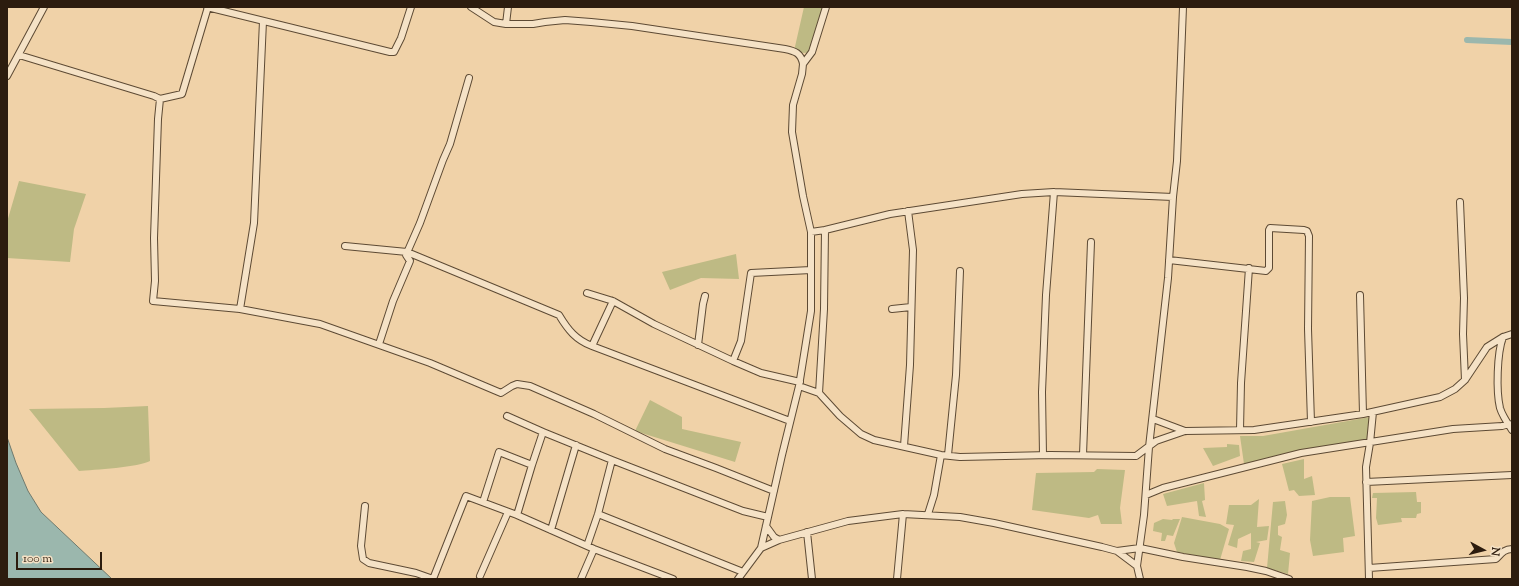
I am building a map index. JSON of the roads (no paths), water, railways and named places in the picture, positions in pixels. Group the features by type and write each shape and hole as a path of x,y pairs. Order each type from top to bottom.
{"street":[{"path":"7,76 44,7"},
{"path":"19,55 160,99 182,94 207,7 390,52 394,52 401,38 411,7"},
{"path":"471,7 494,22 506,24 533,24 565,20 591,22 632,26 785,49 799,53 812,52"},
{"path":"506,24 508,7"},
{"path":"803,64 812,52 826,7"},
{"path":"1140,579 1137,566 1165,311 1177,161 1183,7"},
{"path":"240,309 254,223 263,21"},
{"path":"762,548 790,421 800,384 811,311 811,232 792,132 793,105 802,74 803,64 799,53"},
{"path":"379,344 393,301 410,261 406,255 407,252 450,144 469,78"},
{"path":"160,99 154,238 156,281 153,301 240,309 320,324 430,363 501,392 517,384 530,386 594,414 665,449 774,491"},
{"path":"811,232 890,214 1022,194 1054,192 1173,197"},
{"path":"1043,455 1042,392 1046,295 1054,192"},
{"path":"1460,202 1464,298 1463,334 1465,380"},
{"path":"904,446 910,365 913,250 908,211"},
{"path":"1169,260 1266,271 1269,268 1270,228 1307,231 1309,236 1308,329 1311,422"},
{"path":"819,393 824,309 825,230"},
{"path":"1082,455 1091,242"},
{"path":"345,246 407,252 559,315 568,330 583,343 790,421"},
{"path":"1240,430 1241,383 1249,268"},
{"path":"733,361 741,340 751,273 811,270"},
{"path":"948,456 956,375 960,271"},
{"path":"587,293 613,301 654,324 733,361 761,373 800,384 819,393 840,416 861,434 874,440 948,456 1136,456 1156,441 1185,431 1254,430 1373,412 1440,397 1455,389 1465,380 1487,347 1503,337 1512,334"},
{"path":"1360,295 1363,414"},
{"path":"698,345 705,296"},
{"path":"592,346 613,301"},
{"path":"892,309 911,307"},
{"path":"1503,337 1499,347 1498,388 1500,408 1510,427"},
{"path":"1369,579 1366,467 1373,412"},
{"path":"507,416 612,460 743,511 768,518"},
{"path":"1153,419 1185,431"},
{"path":"1146,495 1163,488 1302,453 1453,429 1502,426 1510,427"},
{"path":"517,515 543,432"},
{"path":"551,530 576,445"},
{"path":"483,502 499,452 532,465"},
{"path":"928,514 934,495 941,454"},
{"path":"1136,456 1148,465"},
{"path":"586,546 598,514 612,460"},
{"path":"1366,482 1512,475"},
{"path":"365,506 360,546 363,560 369,563 416,573 433,579 466,496 517,515 586,546 673,579"},
{"path":"480,576 508,512"},
{"path":"598,514 743,572"},
{"path":"897,579 903,514"},
{"path":"738,579 762,548 779,540 848,521 903,514 928,514 960,517 994,523 1117,551 1140,548 1183,557 1257,569 1290,579"},
{"path":"766,526 774,537 779,540"},
{"path":"807,532 812,579"},
{"path":"581,579 594,549"},
{"path":"1369,568 1496,559 1503,552 1508,549 1512,549"},
{"path":"1117,551 1137,566"}],"water":[{"path":"7,437 28,491 41,512 112,579 7,579"}],"waterway":[{"path":"1467,40 1512,42"}]}
